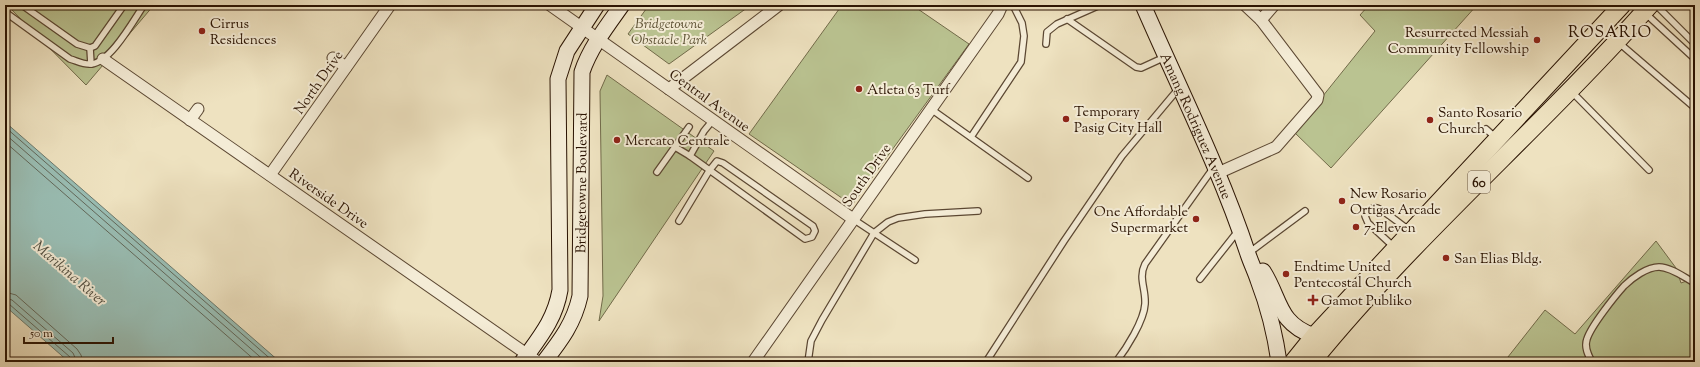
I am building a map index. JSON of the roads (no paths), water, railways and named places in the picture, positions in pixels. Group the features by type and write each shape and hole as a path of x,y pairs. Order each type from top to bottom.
{"main road":[{"name":"60","path":"1293,362 1314,336 1411,231 1492,134 1622,5"},
{"name":"60","path":"1312,362 1327,343 1407,256 1650,7"}],"street":[{"name":"North Drive","path":"270,175 390,5"},
{"name":"Central Avenue","path":"550,5 853,219"},
{"name":"Bridgetowne Boulevard","path":"529,360 549,324 558,303 560,290 558,79 567,51 597,5"},
{"name":"Bridgetowne Boulevard","path":"544,362 571,324 577,310 580,296 582,72 599,39 622,5"},
{"path":"669,89 779,5"},
{"name":"South Drive","path":"753,362 998,14 1002,5"},
{"name":"Amang Rodriguez Avenue","path":"1144,5 1179,88 1216,169 1248,251 1267,307 1276,341 1279,362"},
{"path":"1216,169 1276,147 1317,100 1318,95 1261,20 1245,5"},
{"path":"1261,20 1274,5"},
{"path":"332,58 346,67"},
{"name":"Riverside Drive","path":"103,59 270,175 529,360"},
{"path":"190,120 198,109"},
{"name":"Amang Rodriguez Avenue","path":"1248,251 1266,276 1283,313 1289,322 1300,331 1314,336"}],"lane":[{"path":"22,5 77,44 90,48 95,46 124,5"},
{"path":"5,12 70,59 81,63 92,64 103,59 117,43 144,5"},
{"path":"971,137 1021,62 1024,36 1022,23 1013,5"},
{"path":"1046,44 1047,32 1057,24 1100,5"},
{"path":"1650,7 1695,44"},
{"path":"1650,7 1695,59"},
{"path":"1067,19 1136,67 1141,68 1166,57"},
{"path":"1616,41 1695,108"},
{"path":"90,48 92,64"},
{"path":"986,362 1064,241 1122,156 1179,88"},
{"path":"1569,90 1649,170"},
{"path":"931,109 1028,178"},
{"path":"690,156 704,131 713,120"},
{"path":"657,172 689,127"},
{"path":"675,147 690,156 710,171 805,239 812,236 815,231 812,226 718,161 710,171 679,221"},
{"path":"1116,362 1128,345 1144,309 1145,297 1141,279 1142,270 1145,264 1216,169"},
{"path":"1395,248 1368,223 1365,216 1367,212 1372,208 1379,208 1411,231"},
{"path":"808,362 811,341 825,314 866,250 874,233 888,222 898,218 925,214 978,211"},
{"path":"1248,251 1305,211"},
{"path":"853,219 915,260"},
{"path":"1200,279 1240,230"},
{"path":"1592,362 1586,348 1587,339 1595,325 1624,286 1645,270 1660,267 1668,269 1695,283"}],"water":[{"name":"Marikina River","path":"5,122 280,362 69,362 5,306"}],"place":[{"name":"Cirrus Residences","path":"202,31"},
{"name":"Resurrected Messiah Community Fellowship","path":"1537,40"},
{"name":"Atleta 63 Turf","path":"859,89"},
{"name":"Temporary Pasig City Hall","path":"1066,119"},
{"name":"Santo Rosario Church","path":"1430,120"},
{"name":"Mercato Centrale","path":"617,140"},
{"name":"New Rosario Ortigas Arcade","path":"1342,201"},
{"name":"One Affordable Supermarket","path":"1196,219"},
{"name":"7-Eleven","path":"1356,227"},
{"name":"San Elias Bldg.","path":"1446,258"},
{"name":"Endtime United Pentecostal Church","path":"1286,274"},
{"name":"Gamot Publiko","path":"1313,300"}],"district":[{"name":"ROSARIO","path":"1610,31"}],"park label":[{"name":"Bridgetowne Obstacle Park","path":"669,32"}]}
